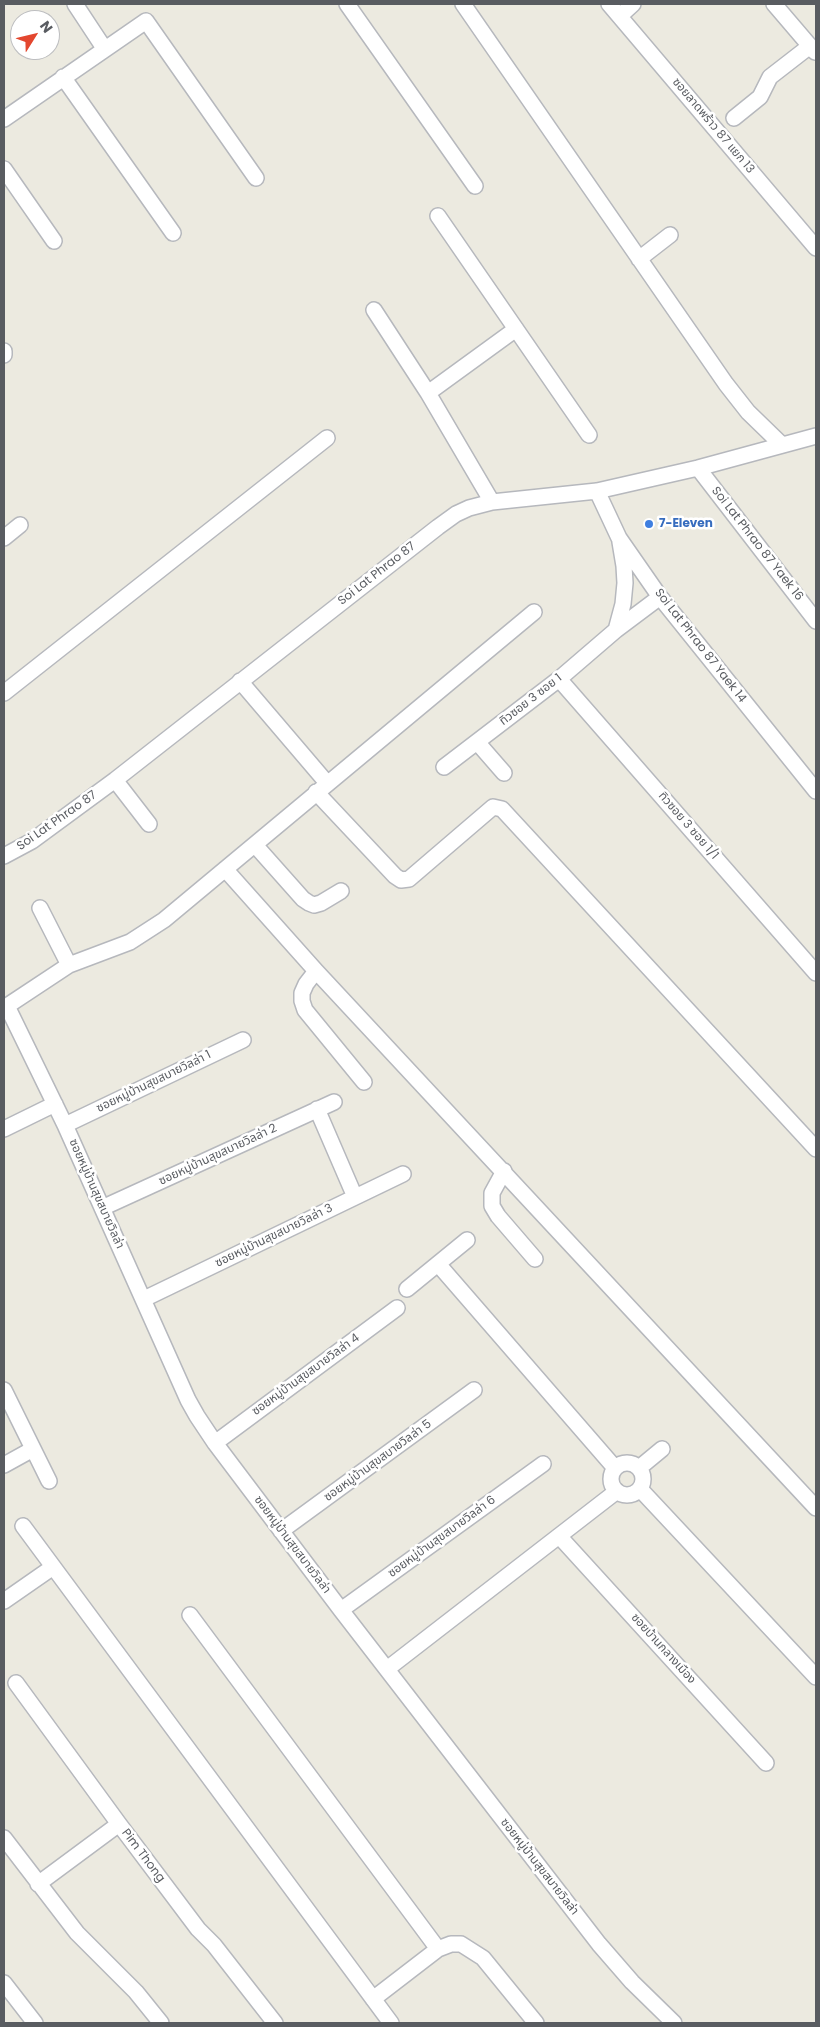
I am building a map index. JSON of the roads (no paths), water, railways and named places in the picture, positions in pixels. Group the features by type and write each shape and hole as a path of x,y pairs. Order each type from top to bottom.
{"street":[{"path":"75,4 104,48"},
{"path":"347,4 475,186"},
{"path":"463,4 726,384 748,412 782,445"},
{"name":"ซอยลาดพร้าว 87 แยก 13","path":"609,4 816,248"},
{"path":"620,16 633,4"},
{"path":"734,118 760,97 770,77 813,50 774,4"},
{"path":"4,119 104,48 146,21 256,178"},
{"path":"63,77 174,233"},
{"path":"4,169 54,240"},
{"path":"438,216 589,436"},
{"path":"639,259 670,235"},
{"path":"374,310 428,393 492,502"},
{"path":"428,393 516,329"},
{"path":"4,693 327,438"},
{"name":"Soi Lat Phrao 87","path":"4,856 32,841 115,780 438,526 469,508 492,502 597,491 698,468 815,438"},
{"name":"Soi Lat Phrao 87 Yaek 16","path":"698,468 816,621"},
{"name":"Soi Lat Phrao 87 Yaek 14","path":"597,491 619,538 660,597 816,791"},
{"path":"4,538 20,525"},
{"path":"616,630 623,604 625,583 619,538"},
{"name":"ทิวซอย 3 ซอย 1","path":"444,767 559,679 616,630 660,597"},
{"path":"6,1007 69,965 136,939 164,920 224,868 255,845 534,612"},
{"name":"ทิวซอย 3 ซอย 1/1","path":"559,679 816,973"},
{"path":"240,681 322,788 395,876 401,880 409,879 493,807 502,809 816,1149"},
{"path":"477,742 504,773"},
{"path":"115,780 149,824"},
{"path":"255,845 303,899 314,905 341,891"},
{"path":"224,868 316,971 816,1508"},
{"path":"40,908 69,965"},
{"path":"316,971 302,993 305,1010 364,1082"},
{"name":"ซอยหมู่บ้านสุขสบายวิลล่า","path":"6,1007 65,1125 188,1400 215,1443 341,1610 599,1944 648,1998 674,2023"},
{"name":"ซอยหมู่บ้านสุขสบายวิลล่า 1","path":"65,1125 243,1040"},
{"name":"ซอยหมู่บ้านสุขสบายวิลล่า 2","path":"102,1208 334,1102"},
{"path":"4,1129 55,1104"},
{"path":"316,1109 355,1198"},
{"path":"504,1171 492,1193 492,1206 498,1216 535,1259"},
{"name":"ซอยหมู่บ้านสุขสบายวิลล่า 3","path":"144,1299 403,1174"},
{"path":"407,1288 467,1240"},
{"path":"438,1264 615,1468"},
{"name":"ซอยหมู่บ้านสุขสบายวิลล่า 4","path":"215,1443 397,1308"},
{"path":"4,1390 49,1481"},
{"name":"ซอยหมู่บ้านสุขสบายวิลล่า 5","path":"281,1531 474,1390"},
{"path":"639,1468 662,1448"},
{"path":"4,1465 33,1450"},
{"path":"627,1462 639,1468 644,1478 640,1489 629,1495 617,1492 611,1481 615,1468 627,1462"},
{"name":"ซอยหมู่บ้านสุขสบายวิลล่า 6","path":"341,1610 543,1464"},
{"path":"640,1489 816,1677"},
{"path":"387,1669 617,1492"},
{"path":"23,1526 390,2023"},
{"name":"ซอยบ้านกลางเมือง","path":"559,1536 766,1763"},
{"path":"4,1601 53,1567"},
{"path":"190,1615 438,1949"},
{"name":"Pim Thong","path":"16,1683 198,1929 276,2023"},
{"path":"38,1884 119,1824"},
{"path":"4,1838 78,1933 136,1992 161,2023"},
{"path":"373,1999 438,1949 451,1944 461,1944 483,1958 536,2023"},
{"path":"4,1983 35,2023"}],"place":[{"name":"7-Eleven","path":"649,524"}]}
